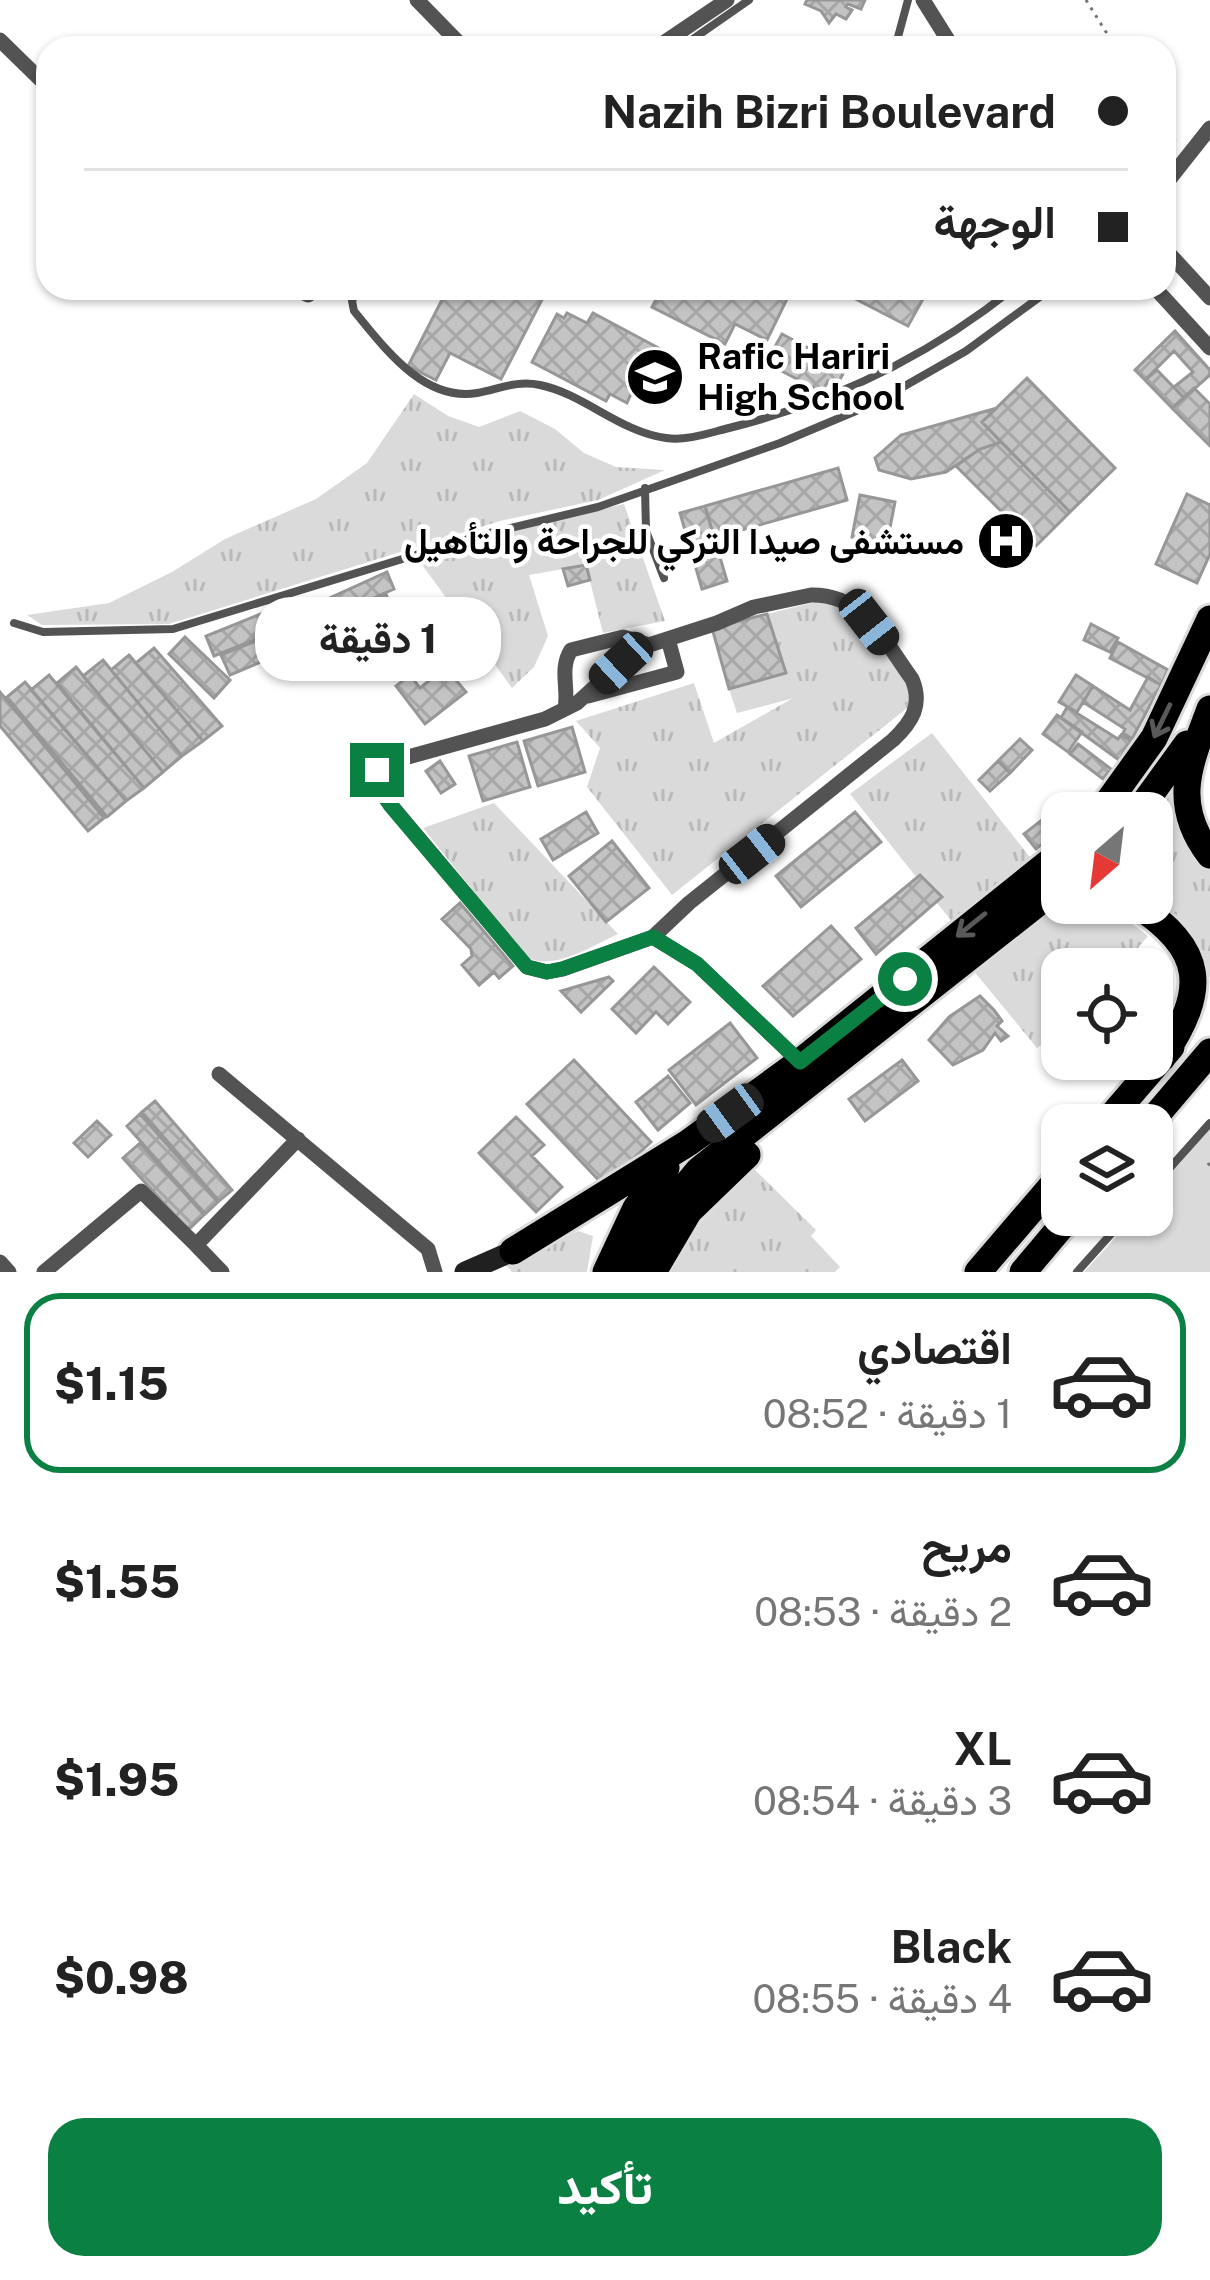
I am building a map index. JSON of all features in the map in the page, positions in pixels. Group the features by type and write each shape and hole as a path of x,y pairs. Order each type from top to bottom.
{"highway":[{"path":"1115,792 1154,738 1210,619"},
{"path":"1153,792 1183,751 1210,699"},
{"path":"1210,709 1187,778 1185,804 1210,854"},
{"path":"615,1271 699,1171 1041,870"},
{"path":"513,1251 812,1067 1041,902"},
{"path":"1158,924 1176,939 1194,977 1190,1005 1173,1037"},
{"path":"1173,1046 1210,1004"},
{"path":"1166,1104 1210,1052"},
{"path":"653,1272 680,1222 776,1126 812,1067"},
{"path":"1122,1104 1143,1080"},
{"path":"615,1271 640,1200 688,1143"},
{"path":"981,1271 1041,1199"},
{"path":"513,1251 574,1225 596,1223 609,1237 615,1271"},
{"path":"1022,1272 1053,1236"}],"street":[{"path":"417,0 452,36"},
{"path":"674,36 727,0"},
{"path":"922,0 945,36"},
{"path":"0,40 36,75"},
{"path":"1176,173 1210,128"},
{"path":"1176,261 1210,298"},
{"path":"1166,300 1210,348"},
{"path":"811,595 839,596 858,608 896,657 912,679 918,701 910,722 893,740 653,937 562,969 547,972 527,967 380,792 377,770 389,762 495,735 565,709 649,645 754,607 811,595"},
{"path":"565,709 568,691 563,667 572,650 612,638 649,645"},
{"path":"586,696 677,672 668,639"},
{"path":"653,937 697,964 812,1067"},
{"path":"219,1074 428,1249 435,1272"},
{"path":"196,1245 298,1139"},
{"path":"44,1272 141,1191 222,1272"},
{"path":"465,1272 513,1251"},
{"path":"0,1262 8,1272"}],"lane":[{"path":"697,36 749,0"},
{"path":"898,36 908,0"},
{"path":"352,300 353,311 395,363 445,390 472,394 516,383 543,385 652,435 683,439 793,412 858,386 927,348 997,300"},
{"path":"14,623 44,632 173,628 481,535 598,507 780,443 875,403 966,351 1036,300"},
{"path":"645,488 646,531 664,578"},
{"path":"1173,1165 1210,1123"},
{"path":"1077,1272 1109,1236"}],"path":[{"path":"1086,0 1109,36"},
{"path":"1176,143 1187,160"}],"green space":[{"path":"414,394 448,416 479,427 520,411 555,429 584,453 616,467 665,470 598,500 500,521 169,624 42,625 27,615 109,603 225,539 316,499 367,463"},
{"path":"624,504 665,621 603,633 586,565 529,575 548,636 534,667 512,688 420,562 493,535"},
{"path":"823,600 853,610 908,682 911,705 672,895 587,787 600,748 576,721 694,683 714,743 793,698 767,614"},
{"path":"786,673 794,698 737,713 729,689"},
{"path":"932,733 1033,861 953,923 850,794"},
{"path":"1175,787 1184,832 1210,871 1210,976 1205,982 1166,924 1173,924 1171,792"},
{"path":"494,803 618,934 561,959 526,957 423,828"},
{"path":"1041,917 1041,924 1133,924 1148,936 1138,948 1041,948 1041,1045 1037,1048 973,970"},
{"path":"1210,1128 1210,1272 1084,1272 1117,1236 1173,1236 1173,1171"},
{"path":"754,1169 816,1230 811,1236 840,1267 835,1272 665,1272 682,1242"},
{"path":"578,1231 593,1236 587,1272 512,1272 506,1265"}],"building":[{"path":"807,0 865,0 861,9 848,4 852,10 846,19 836,14 829,23 821,11 805,4"},
{"path":"442,300 542,300 501,379 450,353 436,380 408,366"},
{"path":"656,300 787,300 767,340 735,324 725,344 652,307"},
{"path":"858,300 922,300 908,326"},
{"path":"567,313 587,323 593,313 668,353 643,400 631,394 627,403 610,394 606,401 532,362 557,314 564,318"},
{"path":"1175,331 1210,370 1184,398 1174,387 1193,372 1174,351 1145,380 1135,370"},
{"path":"782,334 846,368 837,385 828,381 822,392 766,363"},
{"path":"1157,370 1184,398 1172,408 1145,380"},
{"path":"1027,378 1115,468 1070,512 982,422"},
{"path":"1194,388 1210,404 1210,446 1172,408"},
{"path":"997,408 982,422 1001,442 980,449 946,472 911,479 879,470 875,458 901,435"},
{"path":"1001,442 1070,512 1036,546 956,466 980,449"},
{"path":"838,468 847,500 714,538 705,506"},
{"path":"1187,494 1210,505 1210,554 1197,583 1156,564"},
{"path":"860,495 895,502 887,543 852,537"},
{"path":"705,506 727,581 702,589 680,513"},
{"path":"586,565 590,580 568,586 563,569"},
{"path":"387,572 394,589 319,622 312,606"},
{"path":"386,594 392,609 322,639 315,624"},
{"path":"298,599 306,619 214,656 206,636"},
{"path":"400,607 429,638 396,668 367,637"},
{"path":"767,614 786,673 729,689 712,628"},
{"path":"308,620 316,639 230,675 221,655"},
{"path":"1091,624 1118,638 1110,652 1084,640"},
{"path":"185,637 230,680 214,698 169,654"},
{"path":"1118,642 1168,670 1161,685 1110,658"},
{"path":"154,648 222,726 203,741 136,663"},
{"path":"434,654 466,692 425,724 396,686 410,675 420,688 430,680 419,666"},
{"path":"129,655 203,741 182,756 111,670"},
{"path":"103,660 182,756 163,772 83,676"},
{"path":"76,667 163,772 144,788 57,683"},
{"path":"49,675 144,788 126,801 31,690"},
{"path":"1076,675 1093,686 1077,712 1059,702"},
{"path":"1148,677 1161,685 1132,739 1123,733 1125,729 1083,702 1093,686 1130,710"},
{"path":"25,682 126,801 107,817 7,697"},
{"path":"0,692 104,818 88,831 0,726"},
{"path":"1067,707 1118,739 1121,735 1131,741 1119,760 1061,718"},
{"path":"1057,715 1082,732 1068,752 1043,734"},
{"path":"572,727 585,772 538,786 524,741"},
{"path":"1020,739 1032,750 1010,773 998,761"},
{"path":"517,742 530,787 483,801 469,756"},
{"path":"1078,744 1111,769 1103,779 1070,754"},
{"path":"440,761 455,784 441,793 426,771"},
{"path":"998,761 1010,773 990,791 979,780"},
{"path":"586,812 598,833 553,860 541,839"},
{"path":"855,812 881,842 801,907 776,876"},
{"path":"1041,821 1041,845 1036,849 1024,834"},
{"path":"612,841 649,888 606,922 569,876"},
{"path":"920,875 942,897 876,954 856,928"},
{"path":"460,903 513,966 499,978 494,972 479,985 462,965 472,956 471,949 442,919"},
{"path":"831,926 861,959 793,1016 763,986"},
{"path":"654,967 690,1002 668,1024 656,1012 636,1033 612,1009"},
{"path":"609,977 613,981 581,1012 561,991"},
{"path":"980,996 1002,1021 997,1026 1008,1036 1001,1041 995,1033 983,1050 953,1065 929,1040 949,1017"},
{"path":"730,1023 757,1058 696,1105 669,1070"},
{"path":"574,1060 651,1142 604,1186 527,1104"},
{"path":"902,1060 918,1081 865,1121 849,1099"},
{"path":"668,1076 690,1103 658,1130 636,1102"},
{"path":"155,1101 232,1190 219,1201 142,1112"},
{"path":"140,1114 218,1202 205,1214 127,1126"},
{"path":"516,1117 544,1145 532,1156 562,1187 536,1212 479,1153"},
{"path":"97,1121 111,1135 88,1157 74,1143"},
{"path":"140,1143 204,1215 188,1230 123,1158"}],"place":[{"name":"Rafic Hariri High School","path":"655,377"},
{"name":"مستشفى صيدا التركي للجراحة والتأهيل","path":"1006,541"}],"route":[{"path":"377,770 380,792 390,805 508,947 537,971 588,962 653,937 697,964 800,1062 905,979"}]}
